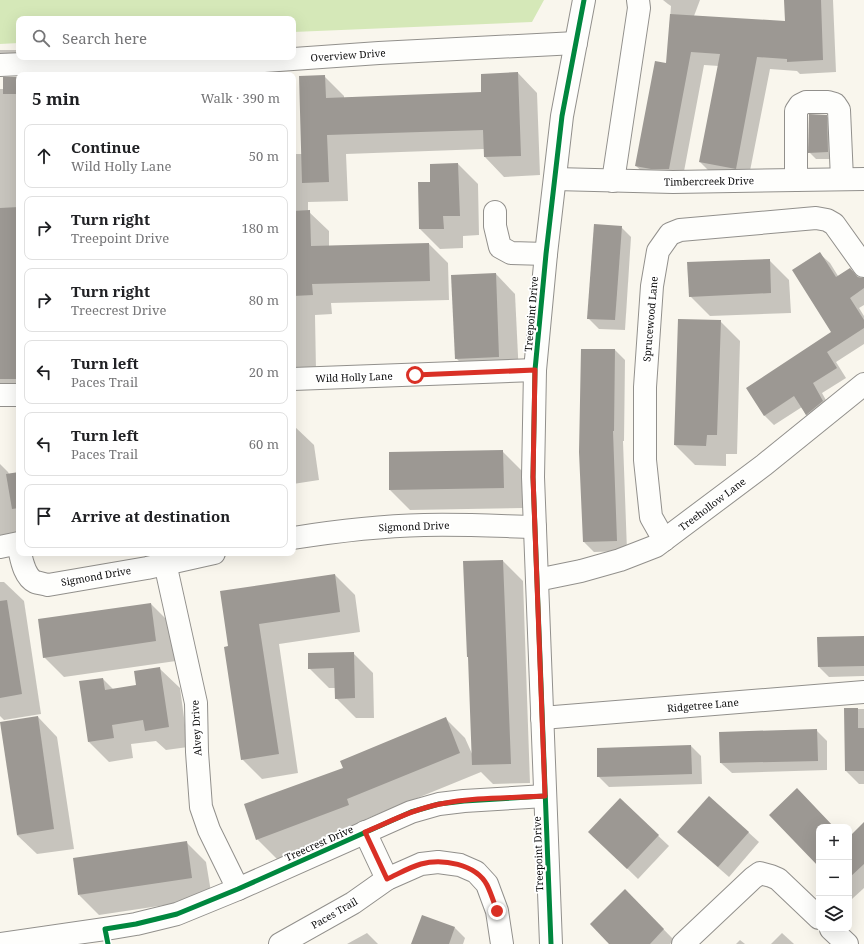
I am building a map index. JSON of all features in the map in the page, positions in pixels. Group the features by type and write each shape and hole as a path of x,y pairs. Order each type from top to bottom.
{"street":[{"name":"Treepoint Drive","path":"550,944 533,477 535,370 546,254 562,116 584,0"},
{"path":"613,180 639,8 638,0"},
{"name":"Overview Drive","path":"0,65 71,62 178,70 195,66 258,68 378,53 576,43"},
{"path":"796,180 796,111 800,105 806,102 828,102 835,104 839,110 842,179"},
{"name":"Timbercreek Drive","path":"555,179 673,182 864,179"},
{"path":"495,212 495,226 500,247 511,253 546,254"},
{"name":"Sprucewood Lane","path":"664,540 651,516 646,460 644,387 652,286 658,251 670,234 680,230 816,218 827,220 834,224 862,259"},
{"name":"Wild Holly Lane","path":"296,379 535,370"},
{"name":"Treehollow Lane","path":"537,580 581,571 620,560 656,546 764,465 864,384"},
{"path":"0,395 16,395"},
{"name":"Sigmond Drive","path":"296,538 342,530 399,526 535,527"},
{"name":"Sigmond Drive","path":"19,556 28,576 35,582 48,585 148,568 200,556"},
{"name":"Alvey Drive","path":"166,563 196,703 197,752 201,808 209,830 238,889"},
{"name":"Ridgetree Lane","path":"542,718 864,692"},
{"name":"Treecrest Drive","path":"0,944 106,936 136,924 177,914 238,889 411,812 439,804 464,800 545,796"},
{"path":"365,832 387,879"},
{"name":"Paces Trail","path":"280,944 353,903 387,879 421,864 438,862 460,865 476,872 487,884 497,911 502,944"},
{"path":"683,944 760,873 778,880 816,915"},
{"path":"834,932 847,944"}],"green space":[{"path":"0,0 544,0 532,22 296,32 296,16 16,16 16,43 0,44"}],"building":[{"path":"784,0 821,0 823,60 787,62 787,59 757,57 736,169 699,162 720,54 691,52 669,169 651,169 635,166 655,61 666,63 670,14 785,21"},
{"path":"518,72 521,156 484,157 483,130 327,135 329,182 302,183 299,76 325,75 326,98 481,92 481,74"},
{"path":"3,77 16,77 16,94 3,94"},
{"path":"809,114 827,115 828,152 808,153"},
{"path":"458,163 460,216 443,216 444,229 419,229 418,182 430,182 430,164"},
{"path":"16,207 16,379 0,379 0,208"},
{"path":"310,210 311,246 429,243 430,281 312,284 313,295 296,296 296,211"},
{"path":"594,224 622,226 615,320 587,319"},
{"path":"820,252 836,277 850,268 858,277 864,278 864,288 850,298 864,320 864,328 827,352 837,368 813,383 823,401 806,415 794,396 764,416 746,388 831,332 792,270"},
{"path":"770,259 771,293 689,297 687,262"},
{"path":"496,273 499,357 455,359 451,275"},
{"path":"678,319 721,320 717,435 707,435 706,446 674,445"},
{"path":"581,349 615,349 613,431 617,541 583,542 579,452"},
{"path":"503,450 504,488 389,490 389,452"},
{"path":"16,472 16,508 12,509 6,474"},
{"path":"503,560 511,764 472,765 463,561"},
{"path":"335,574 340,612 259,624 279,754 241,760 224,647 228,646 220,591"},
{"path":"7,600 22,694 0,698 0,601"},
{"path":"151,603 156,641 43,658 38,619"},
{"path":"864,636 864,666 818,667 817,637"},
{"path":"354,652 355,698 335,699 334,668 308,669 308,653"},
{"path":"160,667 169,727 145,731 143,720 112,725 114,738 88,742 79,681 103,678 105,690 136,685 134,671"},
{"path":"844,708 858,708 858,728 864,728 864,771 845,771"},
{"path":"38,716 54,829 17,835 0,722"},
{"path":"446,717 460,753 347,799 349,805 256,840 244,804 343,768 340,761"},
{"path":"817,729 818,761 720,763 719,732"},
{"path":"691,745 692,774 597,777 597,748"},
{"path":"797,788 831,824 816,824 816,864 769,815"},
{"path":"709,796 749,832 718,867 677,832"},
{"path":"620,798 659,835 627,869 588,832"},
{"path":"864,822 864,864 852,875 852,860 852,834"},
{"path":"187,841 192,878 78,895 73,858"},
{"path":"625,889 664,929 650,944 609,944 590,924"},
{"path":"422,915 455,927 449,944 411,944"}],"cycle path":[{"path":"551,944 533,477 535,370 546,254 562,116 584,0"},
{"path":"108,944 105,929 136,924 177,914 238,889 411,812 439,804 464,801 545,796"}],"route":[{"path":"415,375 535,370 533,477 545,796 464,800 439,804 411,812 365,832 387,879 421,864 438,862 460,865 476,872 487,884 497,911"}]}
